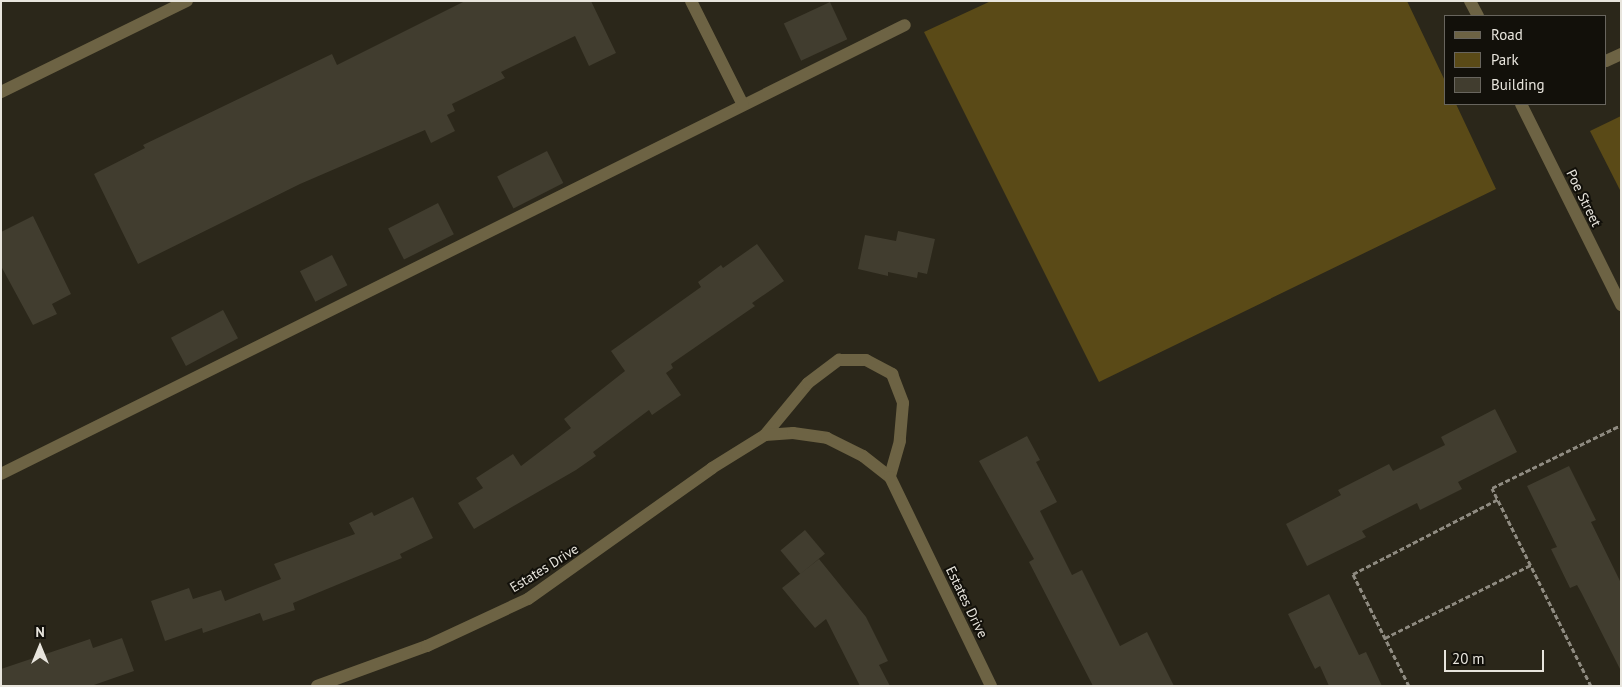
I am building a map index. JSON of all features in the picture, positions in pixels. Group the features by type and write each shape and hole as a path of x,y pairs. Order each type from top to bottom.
{"street":[{"path":"1,92 187,1"},
{"path":"691,1 744,105"},
{"path":"1470,1 1477,15"},
{"path":"1,474 905,25"},
{"path":"1607,61 1621,54"},
{"name":"Poe Street","path":"1521,105 1621,305"},
{"name":"Estates Drive","path":"317,686 427,646 528,599 712,468 765,435 808,383 839,360 866,360 892,374 903,402 900,441 890,476"},
{"name":"Estates Drive","path":"765,435 793,433 827,438 863,456 890,476 990,686"}],"path":[{"path":"1591,686 1492,488 1619,426"},
{"path":"1409,686 1353,574 1498,499"},
{"path":"1385,638 1531,565"}],"green space":[{"path":"991,1 1407,1 1444,79 1444,105 1456,105 1496,189 1099,382 924,32"},
{"path":"1621,116 1621,192 1590,131"}],"building":[{"path":"465,1 591,1 616,53 589,66 575,36 501,72 505,78 452,104 455,111 447,115 455,131 431,143 425,130 300,184 138,264 94,174 145,148 143,145 332,54 337,65"},
{"path":"830,2 847,39 801,61 784,24"},
{"path":"547,151 563,183 513,208 497,176"},
{"path":"438,203 454,234 404,260 388,228"},
{"path":"33,216 71,294 52,304 57,314 33,325 1,266 1,232"},
{"path":"898,231 935,239 927,274 918,272 917,278 888,272 888,276 858,269 865,235 896,241"},
{"path":"757,244 784,281 752,303 755,306 671,364 673,368 666,373 681,395 652,415 649,410 593,452 596,456 576,470 474,529 458,503 483,488 476,478 513,454 521,466 571,428 564,419 625,371 611,351 701,287 698,282 721,265 723,268"},
{"path":"332,255 347,285 315,302 300,271"},
{"path":"223,310 238,338 186,366 171,338"},
{"path":"1495,409 1517,452 1458,482 1462,489 1420,510 1417,503 1362,531 1366,537 1307,566 1286,524 1341,495 1338,490 1389,464 1393,471 1445,445 1441,437"},
{"path":"1027,436 1040,460 1036,462 1057,502 1040,511 1072,575 1082,570 1120,646 1147,632 1174,686 1093,686 1029,562 1034,559 979,461"},
{"path":"1569,466 1596,520 1591,522 1621,583 1621,671 1577,585 1570,588 1551,549 1557,547 1527,486"},
{"path":"413,497 433,538 400,554 402,558 293,603 295,610 263,621 260,613 203,633 202,628 165,641 151,601 189,588 193,599 221,590 225,601 281,579 274,564 355,534 349,523 372,512 374,516"},
{"path":"805,530 825,554 800,574 780,551"},
{"path":"819,559 866,617 888,661 879,665 890,686 860,686 826,619 815,628 782,588"},
{"path":"1329,594 1359,655 1366,652 1382,686 1329,686 1320,666 1315,669 1288,614"},
{"path":"122,638 134,671 91,686 1,686 1,669 90,639 93,648"}]}
